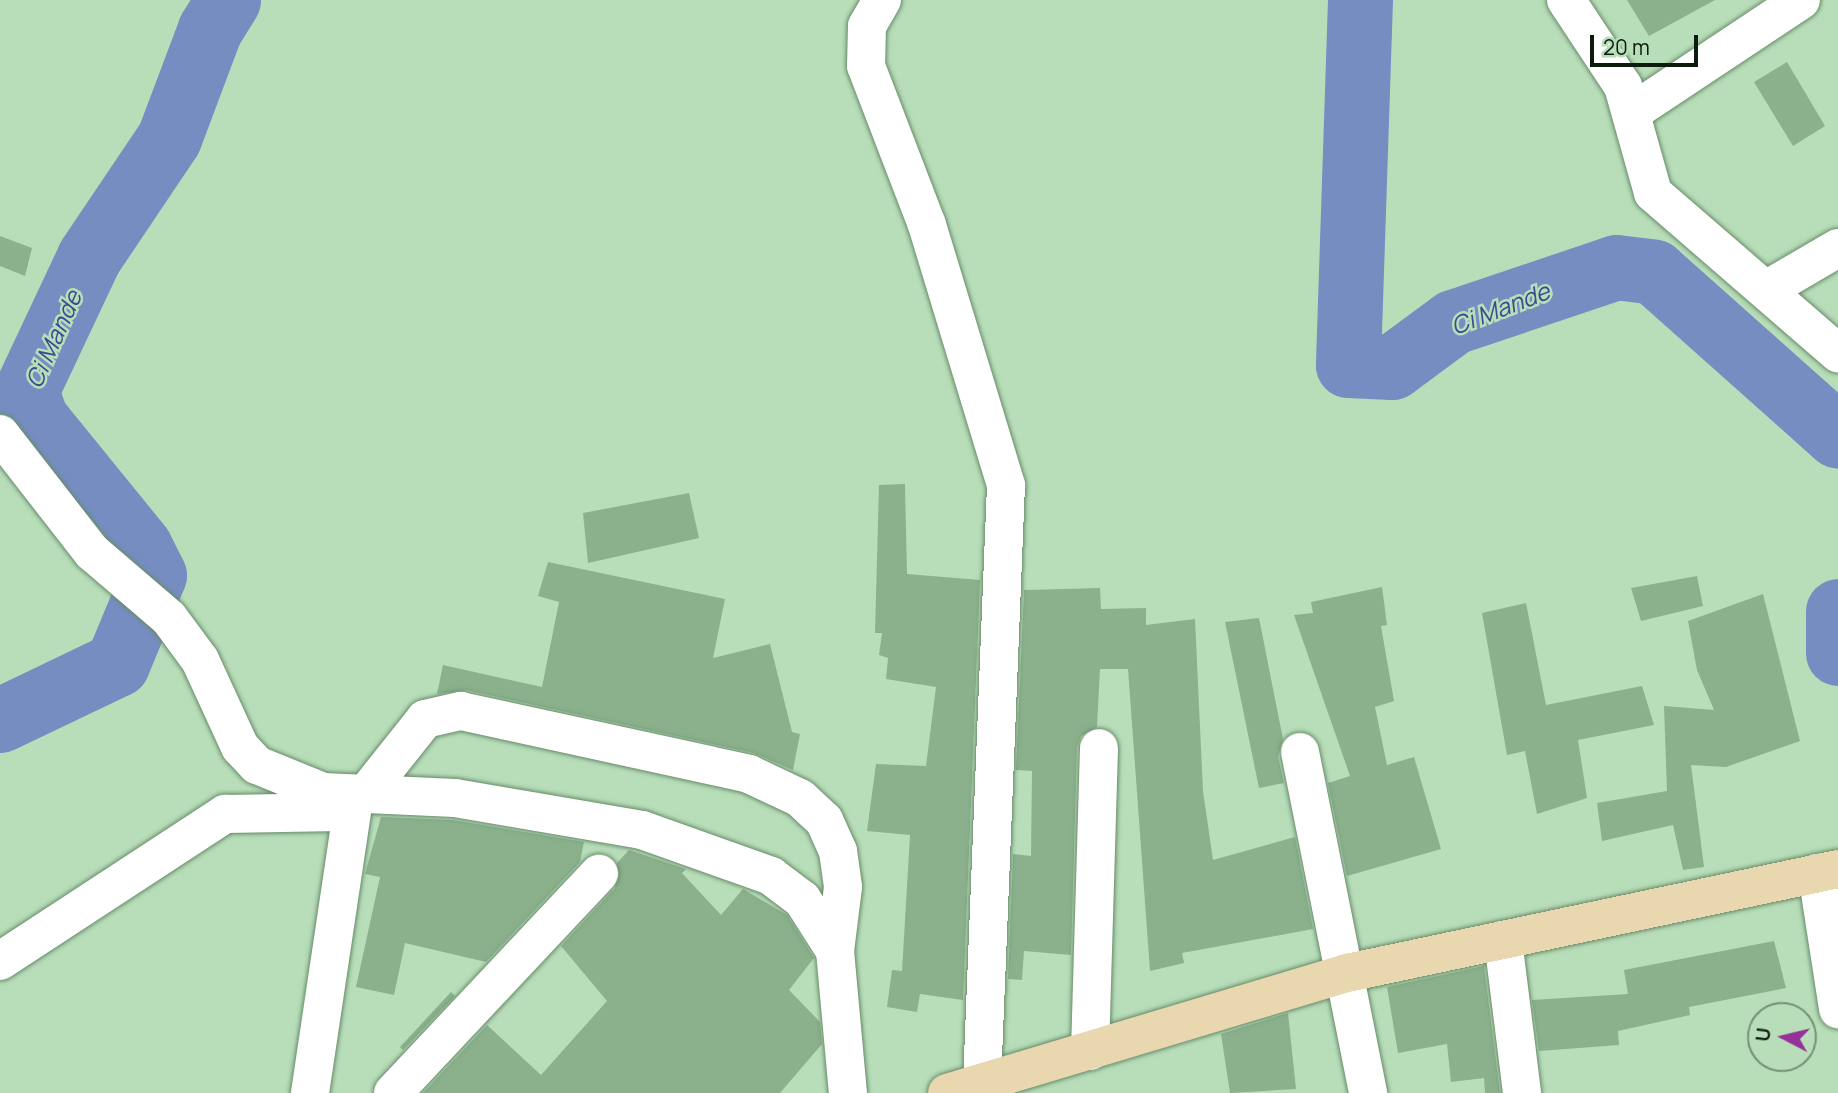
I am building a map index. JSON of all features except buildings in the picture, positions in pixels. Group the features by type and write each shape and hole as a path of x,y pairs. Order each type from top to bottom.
{"main road":[{"path":"965,1088 1347,973 1828,871"}],"street":[{"path":"882,0 867,26 866,66 926,225 1006,485 965,1088"},
{"path":"1566,0 1594,36 1631,113 1653,192 1693,230 1838,353"},
{"path":"1631,113 1801,0"},
{"path":"1766,290 1838,248"},
{"path":"0,434 116,576 169,618 200,660 247,757 323,792 360,799 455,798 642,830 712,852 771,876 803,899 835,951"},
{"path":"0,961 225,814 326,816 360,799 425,719 461,711 749,774 800,798 824,820 838,851 843,887 835,951 848,1093"},
{"path":"1090,1051 1099,748"},
{"path":"1300,752 1347,973 1367,1093"},
{"path":"310,1093 360,799"},
{"path":"1828,871 1838,1009"},
{"path":"393,1093 599,874"},
{"path":"1503,940 1522,1093"}],"waterway":[{"name":"Ci Mande","path":"0,720 117,664 154,575 140,547 36,419 26,391 89,257 169,138 210,29 228,0"},
{"name":"Ci Mande","path":"1360,0 1348,365 1392,367 1453,322 1616,267 1654,272 1838,436"},
{"name":"Ci Mande","path":"1838,611 1838,653"}]}
